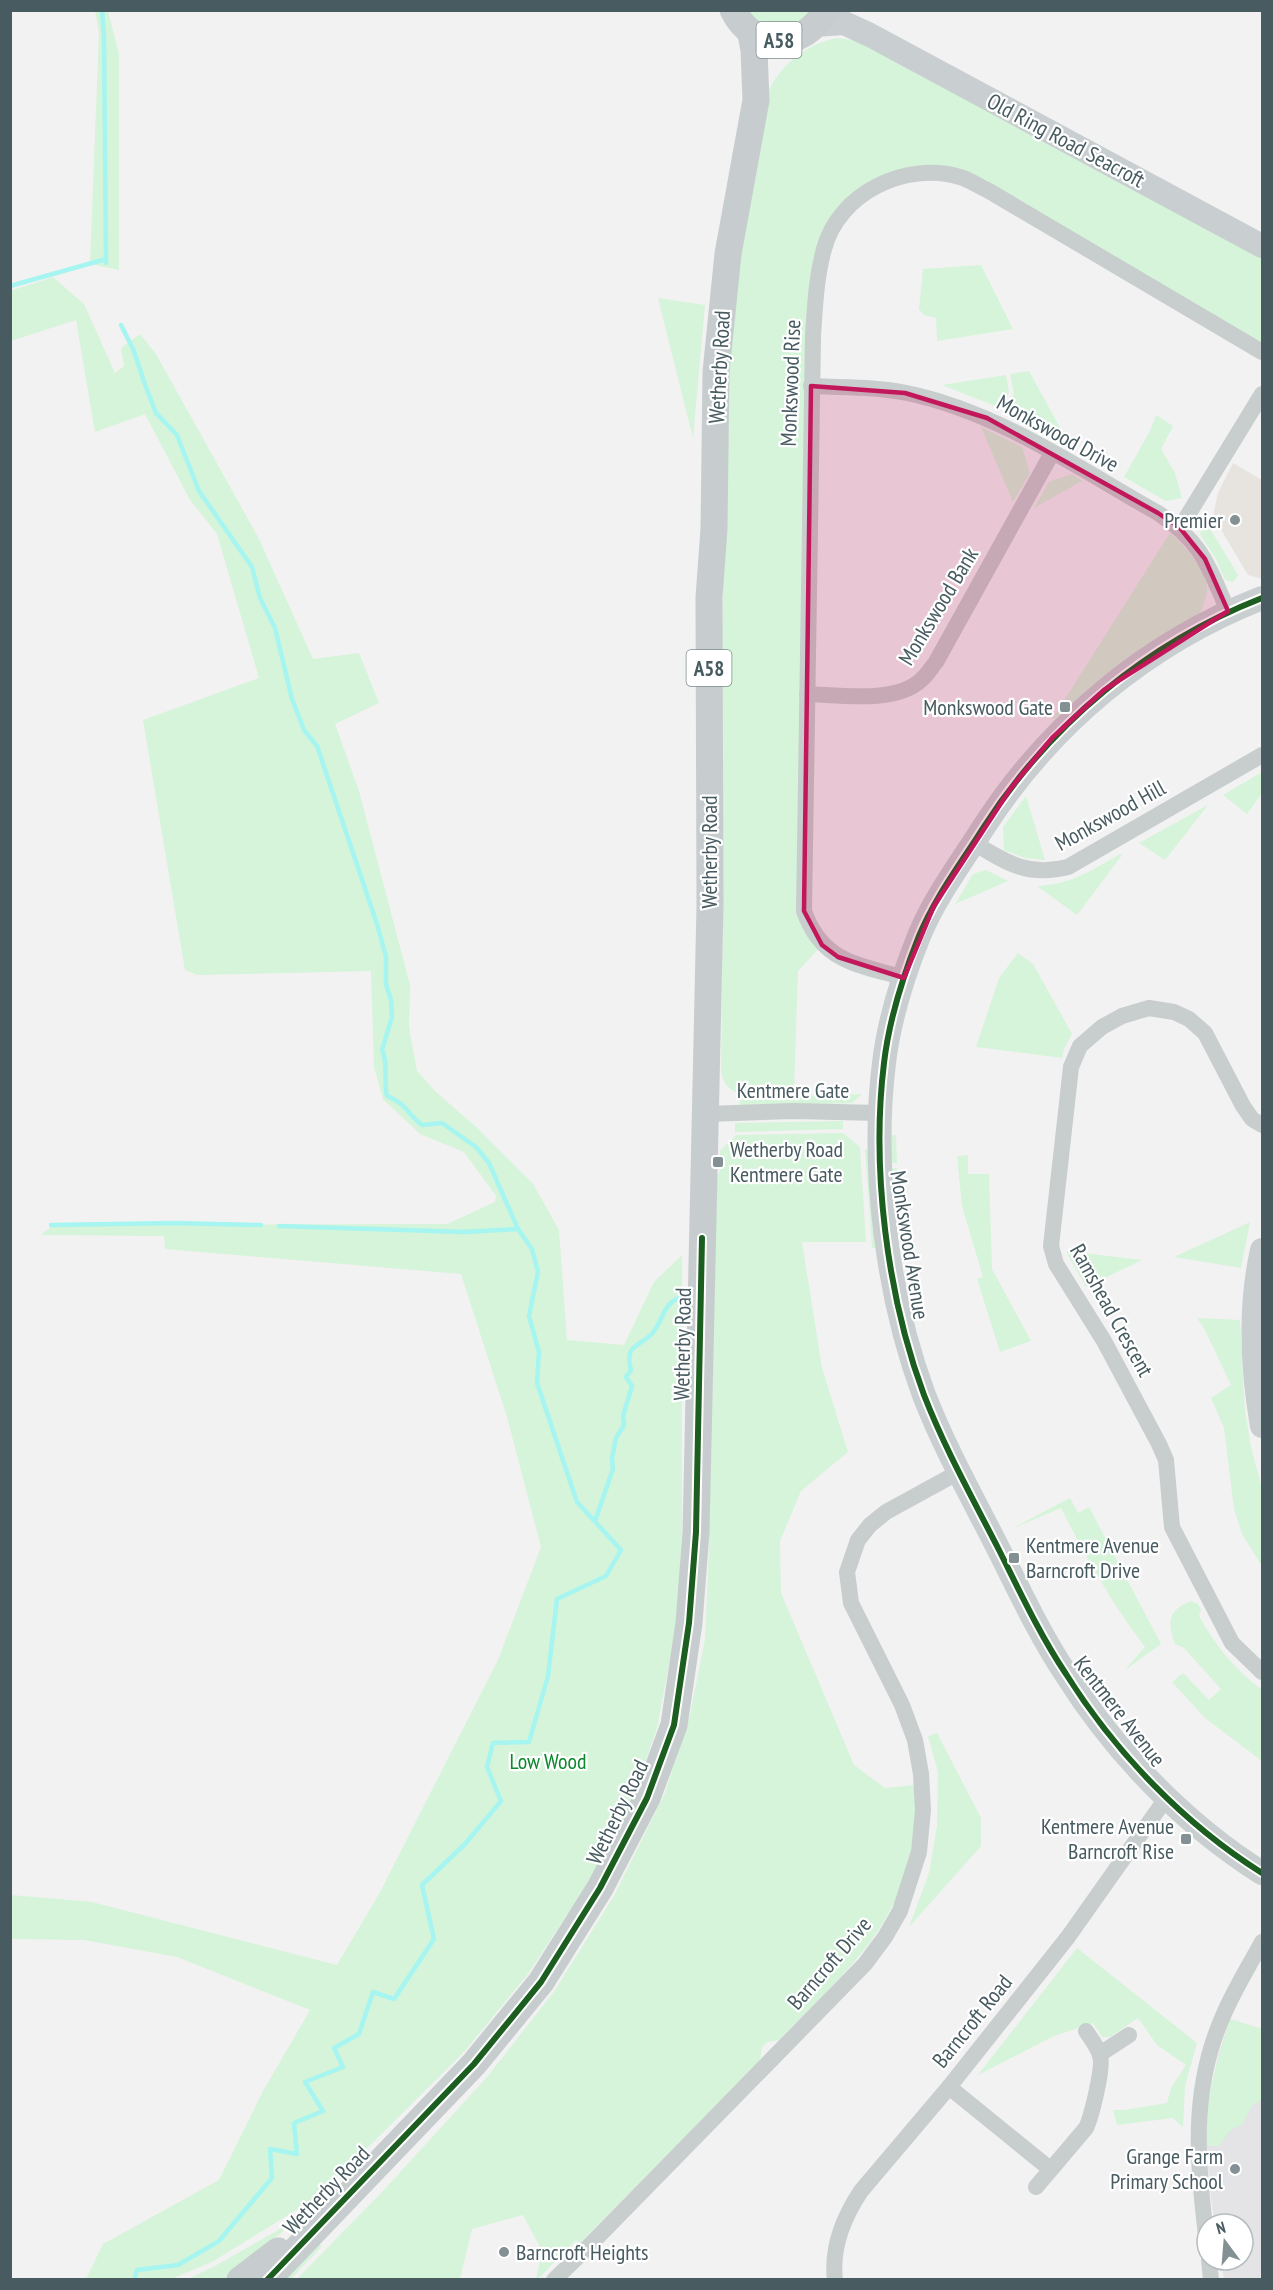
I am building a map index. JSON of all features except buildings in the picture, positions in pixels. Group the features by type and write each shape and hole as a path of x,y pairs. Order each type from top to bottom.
{"main road":[{"name":"A58","path":"733,10 751,34 756,100"},
{"name":"A58","path":"751,34 770,40 812,25"},
{"name":"A58","path":"756,100 775,61 812,25"},
{"name":"Wetherby Road","path":"267,2280 474,2064 541,1982 600,1888 647,1798 674,1725 689,1623 696,1532 710,906 709,597 714,529 716,372 728,254 756,100"},
{"name":"Wetherby Road","path":"240,2280 331,2211"}],"street":[{"name":"Old Ring Road Seacroft","path":"846,10 870,35"},
{"name":"Old Ring Road Seacroft","path":"812,25 844,23 870,35 1263,246"},
{"name":"Monkswood Rise","path":"904,978 838,957 822,945 811,930 804,911 813,336 824,248 836,222 852,204 873,187 898,177 927,173 961,177 989,191 1263,352"},
{"name":"Monkswood Drive","path":"811,386 878,389 932,399 987,418 1052,453 1180,528 1205,559 1228,611"},
{"path":"1180,528 1263,394"},
{"name":"Monkswood Bank","path":"807,694 880,696 902,692 921,681 936,662 1052,453"},
{"name":"Monkswood Avenue","path":"959,1472 923,1392 898,1307 879,1163 884,1063 892,1017 904,978 934,906 992,814 1031,762 1078,713 1132,669 1177,639 1228,611 1263,598"},
{"name":"Monkswood Hill","path":"974,843 1019,868 1045,871 1068,867 1263,754"},
{"name":"Ramshead Crescent","path":"1263,1125 1252,1119 1205,1033 1189,1019 1174,1012 1149,1008 1122,1016 1102,1028 1080,1046 1071,1067 1052,1235 1056,1264 1104,1341 1166,1460 1172,1527 1232,1643 1263,1672"},
{"name":"Kentmere Gate","path":"706,1114 793,1111 880,1113"},
{"path":"1263,1250 1255,1293 1254,1342 1257,1392 1263,1426"},
{"name":"Kentmere Avenue","path":"959,1472 1041,1632 1064,1672 1106,1730 1167,1797 1207,1832 1263,1873"},
{"name":"Barncroft Drive","path":"554,2280 856,1972 885,1936 900,1911 919,1852 923,1810 921,1774 915,1740 902,1705 851,1603 847,1572 858,1540 870,1525 886,1512 959,1472"},
{"name":"Barncroft Road","path":"835,2280 836,2248 840,2228 861,2192 949,2087 1068,1937 1167,1797"},
{"path":"1204,2212 1197,2122 1203,2080 1222,2016 1263,1942"},
{"path":"1036,2187 1086,2128 1092,2117 1102,2063 1100,2054 1086,2031"},
{"path":"1100,2054 1129,2035"},
{"path":"949,2087 1050,2169"}],"highlighted area":[{"path":"811,386 905,393 987,418 1158,513 1180,528 1205,559 1228,611 1104,690 1052,738 1011,788 934,906 904,978 838,957 822,945 804,911"}],"shaded area":[{"path":"1233,463 1262,480 1262,579 1248,575 1213,516 1218,493"},
{"name":"Grange Farm Primary School","path":"1230,2019 1262,2029 1262,2279 1224,2279 1223,2272 1255,2272 1255,2212 1213,2212 1206,2141 1210,2099 1218,2056"}],"green space":[{"path":"95,11 108,11 119,54 119,270 90,264 99,32"},
{"path":"747,11 816,11 804,26 766,29"},
{"path":"836,38 859,41 1262,255 1262,352 989,191 926,173 852,204 820,271 804,891 822,945 798,971 794,1091 740,1094 726,1084 721,1067 722,635 726,377 733,304 764,101 776,78 792,60 812,47"},
{"path":"981,265 1013,329 937,341 936,318 924,315 919,309 923,269"},
{"name":"Low Wood","path":"53,277 84,304 115,373 124,366 121,348 140,334 156,354 258,537 313,659 359,653 379,703 335,724 359,791 410,985 409,1027 417,1071 533,1184 559,1230 567,1340 624,1345 654,1282 682,1255 682,1532 677,1622 657,1728 634,1794 587,1884 528,1974 463,2053 319,2196 212,2262 171,2279 86,2279 103,2244 219,2180 262,2093 310,2010 177,1957 84,1940 11,1939 11,1895 92,1902 337,1965 379,1894 498,1660 541,1547 507,1417 461,1274 165,1249 164,1236 41,1235 53,1225 447,1224 495,1202 496,1196 464,1152 420,1134 383,1099 374,1067 371,971 197,975 185,970 143,720 259,678 217,534 190,500 145,414 95,432 76,320 11,341 10,291"},
{"path":"658,298 705,305 693,438"},
{"path":"1029,371 1070,446 1006,411 1014,394 1010,374"},
{"path":"1006,375 1009,392 1003,409 942,385"},
{"path":"1156,415 1173,426 1161,449 1175,473 1182,498 1166,501 1124,477 1150,431"},
{"path":"981,427 1022,447 1030,473 1013,502"},
{"path":"1072,474 1082,481 1034,508 1049,482"},
{"path":"1203,526 1209,527 1238,575 1233,582 1225,580 1216,559 1200,534"},
{"path":"1170,533 1182,544 1204,575 1207,593 1200,614 1124,663 1054,719 1053,718"},
{"path":"1262,772 1262,793 1247,814 1223,795"},
{"path":"1026,796 1045,860 1024,858 1004,850 1003,827"},
{"path":"1208,805 1165,860 1139,843"},
{"path":"1122,855 1077,915 1037,886 1070,880"},
{"path":"986,870 1008,881 955,904 973,874"},
{"path":"1018,953 1033,964 1072,1034 1062,1058 976,1047 999,978"},
{"path":"862,1094 852,1103 740,1106 740,1098"},
{"path":"843,1121 843,1129 735,1132 735,1123"},
{"path":"843,1133 860,1147 866,1242 802,1242 822,1368 848,1452 801,1491 780,1541 781,1593 854,1765 885,1788 915,1785 914,1829 908,1866 896,1899 879,1929 859,1957 835,1984 779,2040 768,2042 762,2047 760,2060 580,2243 576,2240 538,2279 536,2279 542,2251 523,2215 472,2229 460,2279 296,2280 383,2191 487,2077 553,1993 614,1896 665,1793 690,1715 705,1639 709,1548 710,1308 714,1174 719,1174 720,1151 736,1135"},
{"path":"889,1135 896,1135 897,1163 890,1163"},
{"path":"865,1149 873,1149 879,1247 872,1248"},
{"path":"968,1155 968,1174 989,1174 992,1269 1031,1341 1000,1352 977,1279 983,1277 962,1206 957,1156"},
{"path":"897,1168 900,1207 893,1207 890,1169"},
{"path":"1250,1222 1241,1268 1174,1257"},
{"path":"1066,1251 1142,1260 1086,1287"},
{"path":"1197,1318 1240,1320 1245,1411 1251,1447 1262,1488 1262,1566 1242,1534 1234,1509 1224,1428 1211,1398 1231,1385"},
{"path":"1070,1498 1078,1513 1089,1507 1161,1644 1125,1670 1145,1647 1100,1580 1061,1508 1011,1529"},
{"path":"1191,1601 1198,1604 1201,1610 1199,1616 1226,1656 1262,1690 1262,1761 1205,1718 1172,1682 1183,1673 1209,1700 1221,1689 1184,1648 1175,1644 1170,1624 1171,1618 1177,1609"},
{"path":"937,1733 981,1818 981,1846 909,1927 929,1873 937,1826 938,1772 928,1736"},
{"path":"1077,1948 1197,2043 1185,2086 1183,2127 1173,2118 1117,2125 1113,2110 1167,2103 1171,2088 1186,2065 1157,2045 1138,2018 1110,2037 1102,2037 1093,2023 1054,2036 978,2075"},
{"path":"1230,2019 1262,2029 1262,2099 1251,2107 1243,2124 1231,2130 1218,2146 1206,2146 1209,2098"},
{"path":"296,2220 227,2279 186,2280 215,2266"},
{"path":"320,2243 321,2247 291,2279 279,2280"}],"waterway":[{"path":"102,10 106,263"},
{"path":"10,286 106,259"},
{"path":"121,325 134,351 156,413 177,435 199,491 252,567 260,598 275,628 292,699 304,730 317,746 386,957 386,984 391,1000 392,1017 382,1050 387,1096 399,1102 422,1125 442,1123 476,1147 489,1163 518,1229 532,1249 538,1272 529,1316 539,1352 537,1383 577,1502 621,1550 606,1576 557,1599 548,1676 529,1742 493,1743 487,1767 501,1801 465,1844 422,1885 434,1939 394,1999 373,1992 359,2034 334,2048 343,2067 305,2082 323,2111 294,2123 297,2154 270,2149 272,2178 219,2241 178,2265 137,2270 134,2280"},
{"path":"51,1225 175,1223 261,1225"},
{"path":"279,1226 464,1232 518,1229"},
{"path":"595,1521 613,1469 612,1458 616,1438 624,1425 623,1416 632,1386 626,1377 631,1370 630,1354 635,1346 654,1331 668,1306 684,1297"}],"cycle path":[{"path":"1262,598 1179,638 1104,691 1070,721 1010,790 949,880 919,936 902,982 889,1031 880,1103 881,1188 885,1231 900,1316 924,1395 960,1474 1057,1659 1106,1731 1153,1784 1179,1809 1233,1854 1262,1873"},
{"path":"267,2280 474,2064 541,1982 600,1888 647,1798 674,1725 689,1623 696,1532 702,1238"}],"place":[{"name":"Premier","path":"1235,520"},
{"name":"Monkswood Gate","path":"1065,707"},
{"name":"Wetherby Road Kentmere Gate","path":"718,1162"},
{"name":"Kentmere Avenue Barncroft Drive","path":"1014,1558"},
{"name":"Kentmere Avenue Barncroft Rise","path":"1186,1839"},
{"name":"Grange Farm Primary School","path":"1235,2169"},
{"name":"Barncroft Heights","path":"504,2252"}]}
